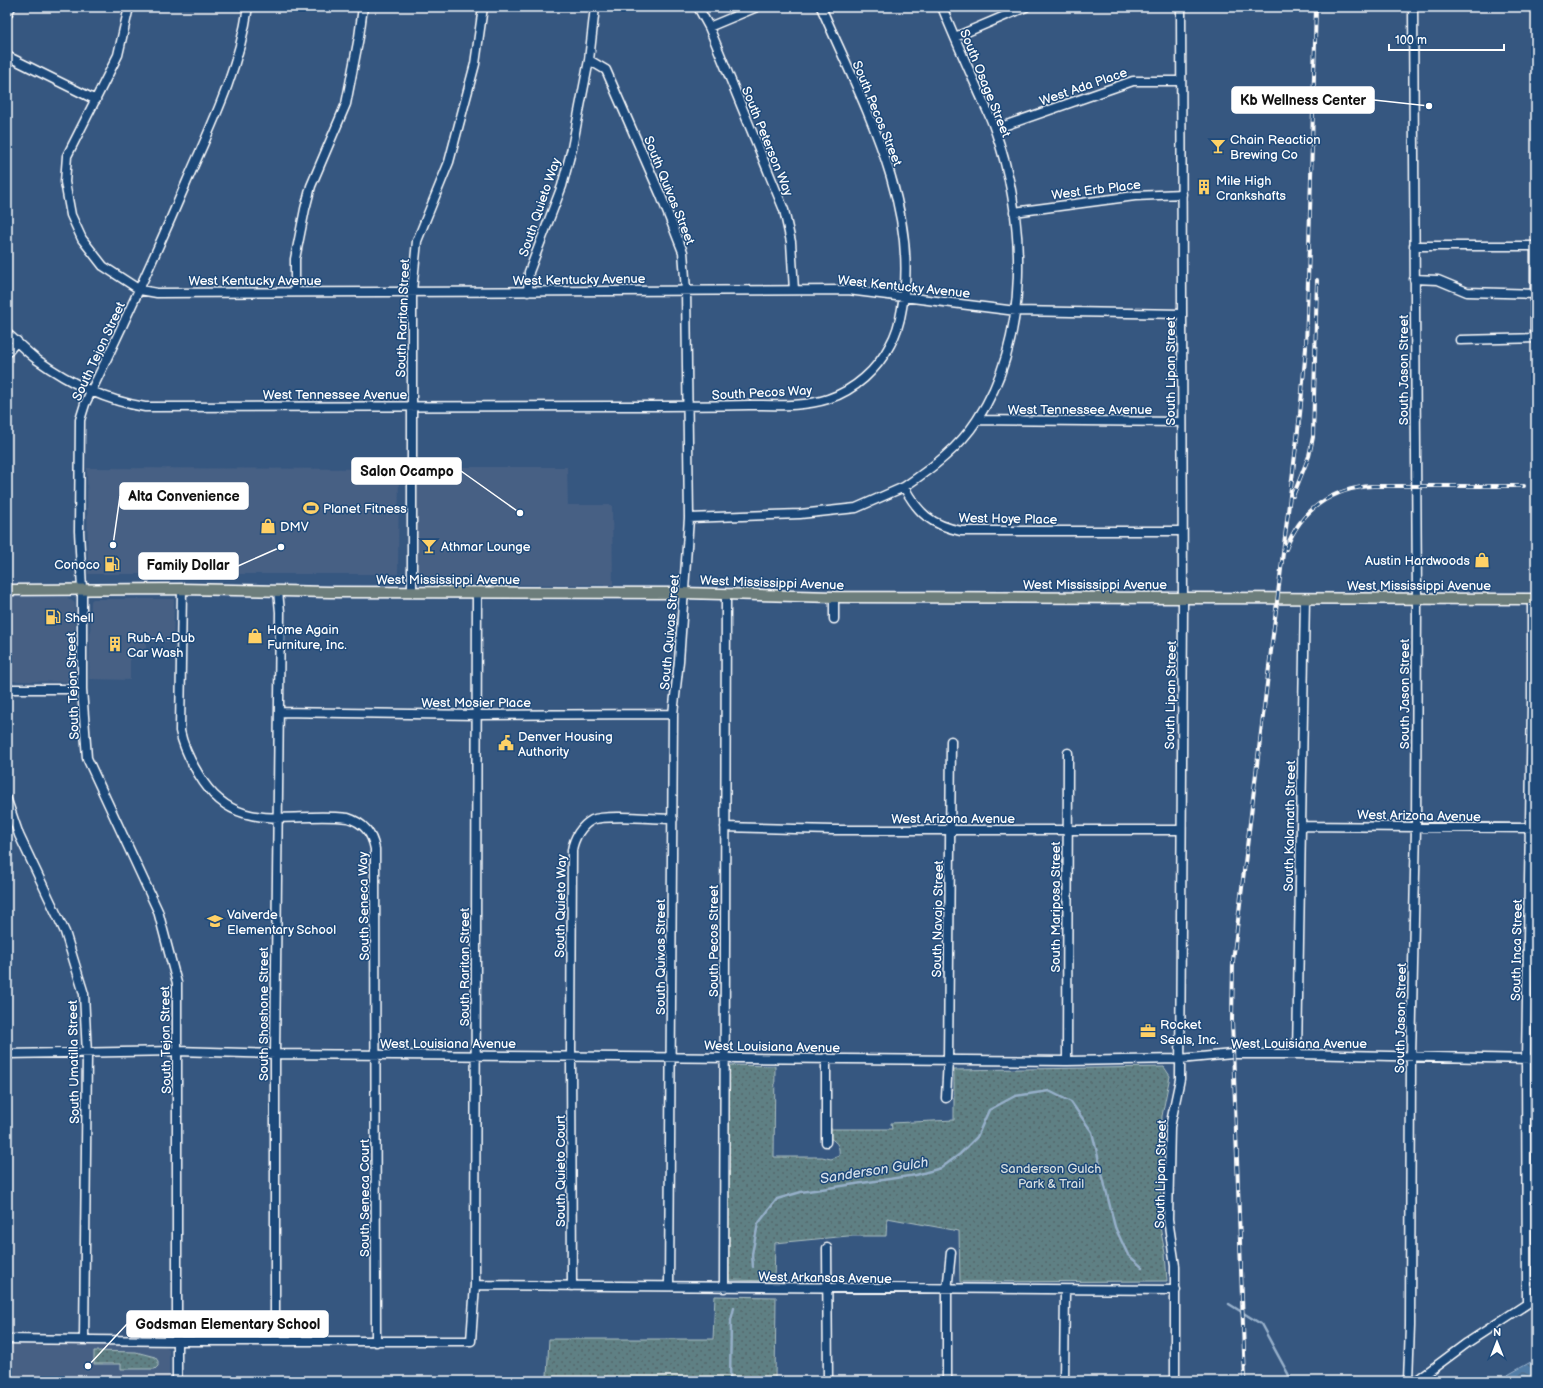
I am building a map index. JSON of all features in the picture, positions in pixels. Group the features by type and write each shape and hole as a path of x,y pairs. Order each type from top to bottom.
{"main road":[{"name":"West Mississippi Avenue","path":"7,590 182,589 278,592 684,593 834,597 1534,599"}],"street":[{"path":"7,15 10,7"},
{"path":"7,56 96,100 118,55 130,7"},
{"name":"South Tejon Street","path":"177,1381 177,983 158,911 88,758 82,689 82,589 79,531 80,420 92,391 140,290 223,100 239,52 248,7"},
{"path":"295,291 295,259 305,209 312,186 346,104 360,37 363,7"},
{"name":"South Raritan Street","path":"412,592 412,291 417,242 449,162 475,64 483,7"},
{"path":"589,60 595,7"},
{"name":"South Peterson Way","path":"698,7 709,27 784,210 791,242 794,290"},
{"path":"709,27 757,7"},
{"name":"South Pecos Street","path":"821,7 884,154 903,230 906,266 904,298 896,334 891,345 874,369 857,384"},
{"name":"South Osage Street","path":"904,486 932,468 946,456 977,420 1003,366 1016,312 1018,262 1014,212 1005,166 995,129 942,7"},
{"path":"955,37 1026,7"},
{"name":"South Lipan Street","path":"1175,1381 1175,1266 1168,1219 1170,1134 1172,1116 1180,1079 1183,597 1181,7"},
{"name":"South Jason Street","path":"1408,1381 1410,1326 1411,1057 1416,827 1417,598 1413,7"},
{"name":"South Quivas Street","path":"589,60 606,70 661,196 683,252 686,290 689,518 673,714 669,1286"},
{"name":"South Quieto Way","path":"528,292 529,272 562,186 572,148 589,60"},
{"name":"West Ada Place","path":"995,129 1132,81 1181,80"},
{"name":"West Kentucky Avenue","path":"96,100 67,156 65,182 71,215 82,239 102,266 140,290 157,293 295,291 528,292 848,290 1016,312 1182,314"},
{"name":"West Erb Place","path":"1014,212 1135,196 1182,194"},
{"path":"1414,246 1535,246 1535,338 1460,340"},
{"path":"1414,279 1438,280 1467,292 1535,294"},
{"name":"West Tennessee Avenue","path":"7,333 37,360 54,371 92,391 116,401 145,407 687,406"},
{"path":"7,353 17,341"},
{"name":"South Pecos Way","path":"687,406 804,404 828,399 857,384"},
{"name":"West Tennessee Avenue","path":"977,420 1182,422"},
{"path":"689,518 800,514 856,508 904,486"},
{"name":"West Hoye Place","path":"904,486 913,504 930,519 961,531 1182,531"},
{"name":"South Seneca Way","path":"182,589 179,719 183,744 203,782 217,799 230,809 246,815 348,818 355,820 366,828 373,840 375,849 376,1054"},
{"name":"South Shoshone Street","path":"275,1341 275,1054 280,612 278,592"},
{"name":"South Raritan Street","path":"376,1342 471,1341 474,1285 476,1054 477,592"},
{"name":"South Pecos Street","path":"724,1288 726,594"},
{"path":"834,597 834,619"},
{"name":"South Kalamath Street","path":"1297,1054 1305,598"},
{"name":"South Inca Street","path":"1527,1302 1526,1059 1533,828 1534,599"},
{"path":"7,689 82,689"},
{"name":"West Mosier Place","path":"279,712 476,715 673,714"},
{"name":"South Navajo Street","path":"946,1098 948,1059 951,741"},
{"name":"South Mariposa Street","path":"1067,1061 1066,831 1068,753"},
{"name":"South Umatilla Street","path":"7,800 19,835 65,932 84,994 87,1054 84,1340"},
{"name":"South Quieto Way","path":"571,1056 572,850 574,841 586,825 599,818 673,819"},
{"name":"West Arizona Avenue","path":"1301,826 1533,828"},
{"name":"West Arizona Avenue","path":"725,827 1066,831 1181,830"},
{"name":"West Louisiana Avenue","path":"7,1054 87,1054 177,1051 275,1054 476,1054 1067,1061 1180,1059 1232,1054 1297,1054 1536,1059"},
{"name":"South Seneca Court","path":"376,1054 376,1342"},
{"name":"South Quieto Court","path":"571,1056 572,1286"},
{"path":"826,1058 826,1142"},
{"path":"827,1248 828,1381"},
{"path":"947,1381 947,1291 951,1252"},
{"name":"West Arkansas Avenue","path":"474,1285 669,1286 947,1291 1176,1290"},
{"path":"1064,1381 1065,1291"},
{"path":"1416,1381 1467,1343 1527,1302 1536,1298"},
{"path":"7,1339 376,1342"}],"shaded area":[{"path":"416,467 567,467 568,505 612,505 613,585 421,584 417,580"},
{"path":"87,468 399,469 398,574 88,574"},
{"path":"7,597 67,597 75,603 74,678 70,682 7,681"},
{"path":"93,599 174,599 173,642 146,642 146,652 130,653 130,680 89,679 91,601"},
{"path":"7,1344 164,1346 168,1348 169,1351 169,1381 7,1381"}],"green space":[{"name":"Sanderson Gulch Park & Trail","path":"728,1065 775,1066 774,1157 822,1157 831,1159 839,1156 839,1150 837,1144 830,1138 830,1129 892,1129 891,1123 954,1120 954,1070 1164,1067 1170,1076 1162,1116 1160,1227 1165,1253 1167,1281 960,1282 959,1231 887,1218 886,1236 848,1236 775,1243 774,1281 729,1280"},
{"path":"715,1296 776,1297 775,1381 542,1381 547,1376 549,1339 713,1339"},
{"path":"94,1351 136,1352 155,1357 158,1361 158,1366 155,1369 121,1369 121,1364 94,1364"}],"water":[{"path":"1536,1359 1536,1381 1497,1381"}],"waterway":[{"name":"Sanderson Gulch","path":"753,1267 752,1254 758,1224 777,1199 801,1192 916,1175 941,1168 960,1154 977,1137 989,1110 1015,1096 1049,1091 1071,1102 1092,1132 1115,1227 1128,1255 1142,1267"},
{"name":"Sanderson Gulch","path":"1229,1304 1261,1324 1292,1381"},
{"name":"Sanderson Gulch","path":"730,1381 731,1320 734,1308"}],"railway":[{"path":"1245,1381 1232,1020 1233,961 1300,414 1306,348 1316,7"},
{"path":"1293,496 1309,456 1313,437 1317,280"},
{"path":"1286,549 1292,535 1309,512 1319,504 1344,491 1373,486 1524,486"}],"place":[{"name":"Kb Wellness Center","path":"1429,106"},
{"name":"Chain Reaction Brewing Co","path":"1218,146"},
{"name":"Mile High Crankshafts","path":"1204,187"},
{"name":"Planet Fitness","path":"311,508"},
{"name":"Salon Ocampo","path":"520,513"},
{"name":"DMV","path":"268,526"},
{"name":"Alta Convenience","path":"113,545"},
{"name":"Athmar Lounge","path":"429,546"},
{"name":"Family Dollar","path":"281,547"},
{"name":"Austin Hardwoods","path":"1482,560"},
{"name":"Conoco","path":"112,564"},
{"name":"Shell","path":"53,617"},
{"name":"Home Again Furniture, Inc.","path":"255,636"},
{"name":"Rub-A -Dub Car Wash","path":"115,644"},
{"name":"Denver Housing Authority","path":"506,743"},
{"name":"Valverde Elementary School","path":"215,921"},
{"name":"Rocket Seals, Inc.","path":"1148,1031"},
{"name":"Godsman Elementary School","path":"88,1366"}]}
